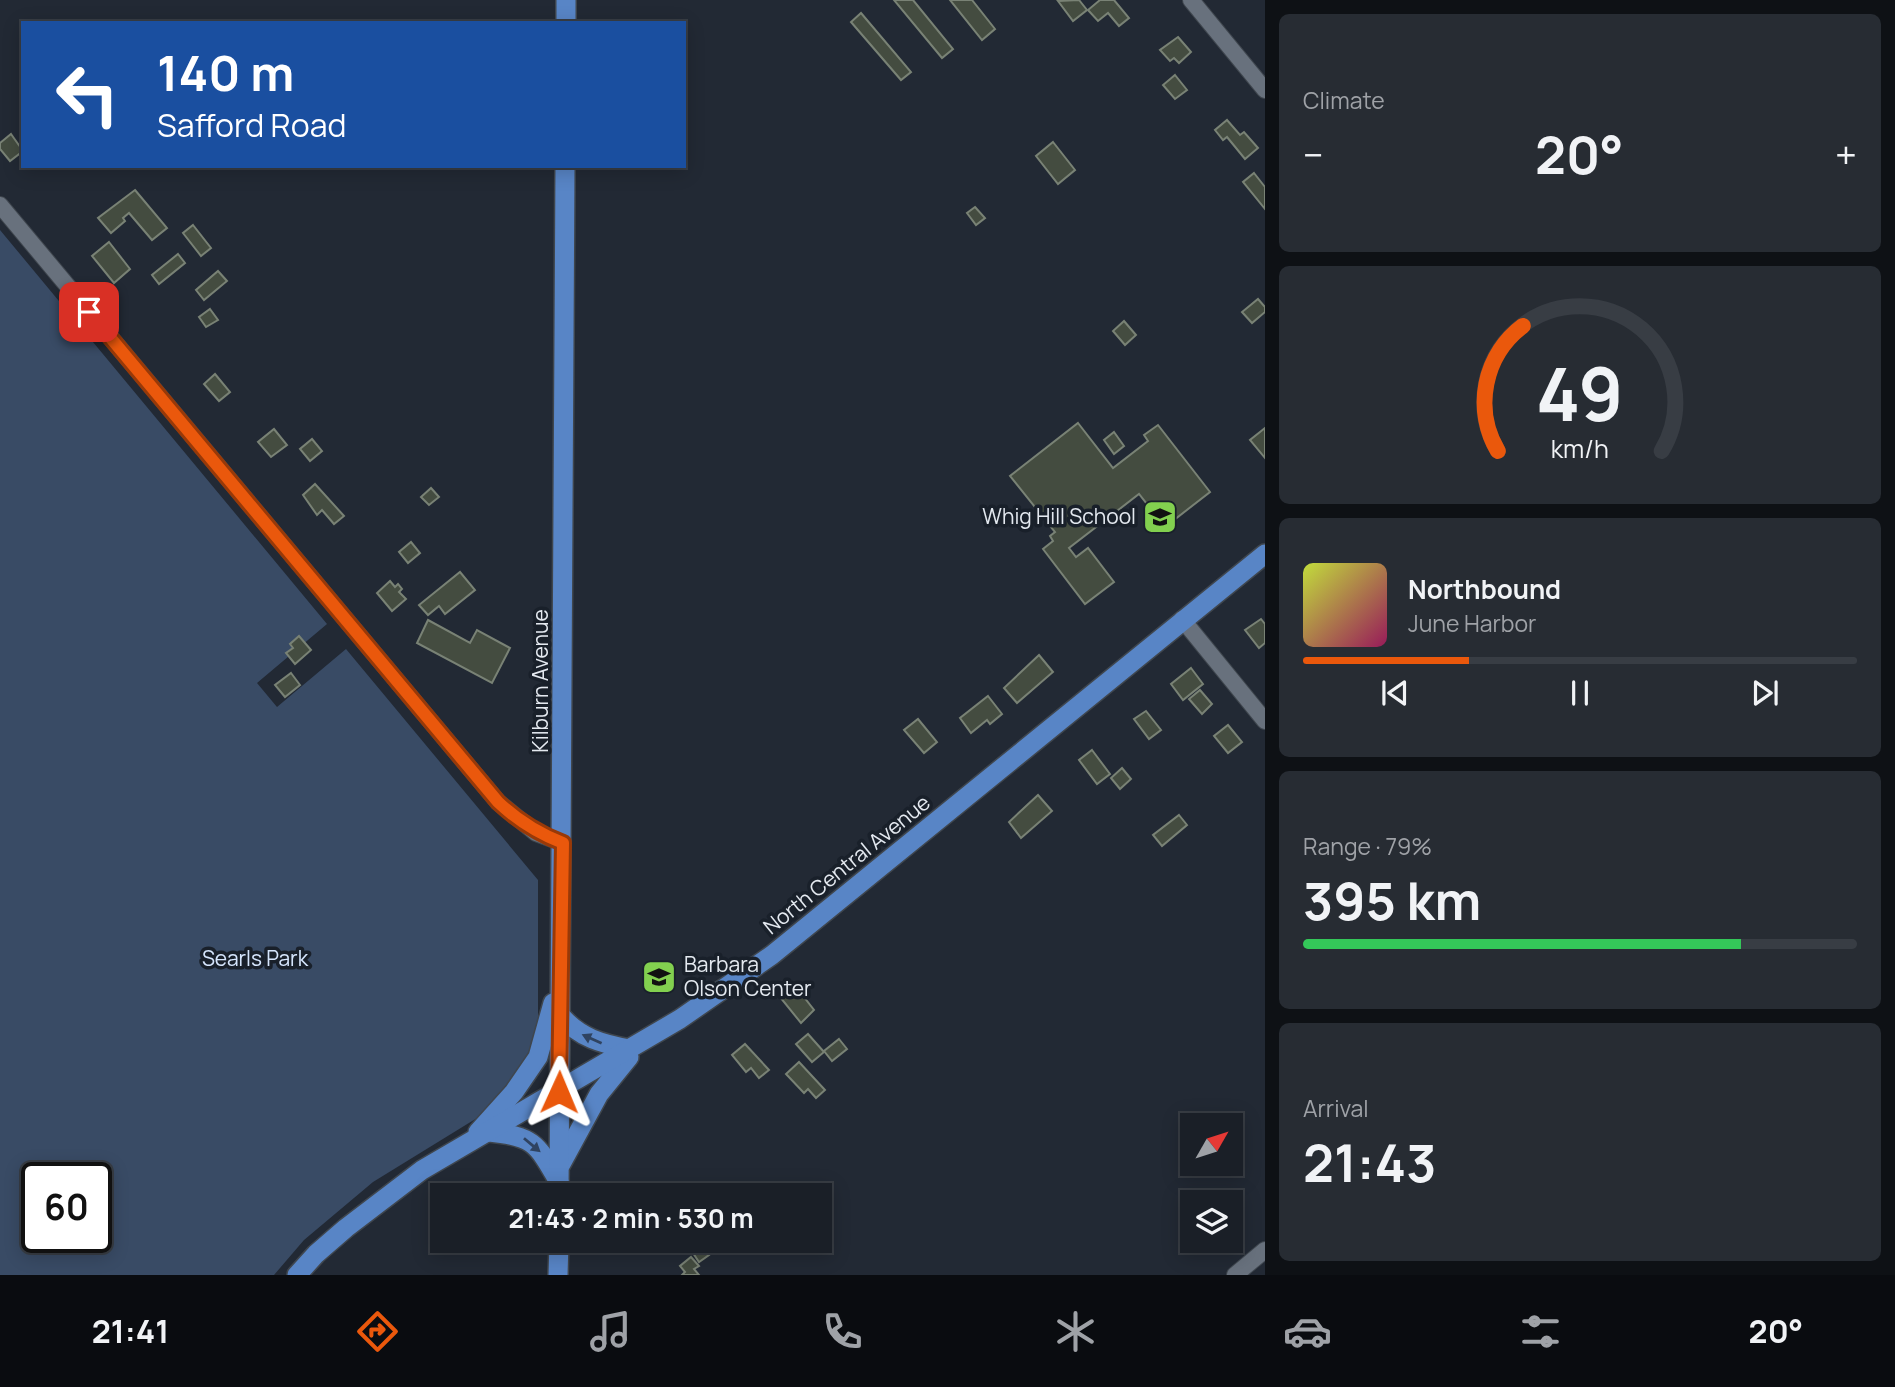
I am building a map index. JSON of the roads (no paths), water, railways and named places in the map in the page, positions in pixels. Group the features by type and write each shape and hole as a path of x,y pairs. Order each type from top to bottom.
{"main road":[{"path":"566,0 566,21"},
{"name":"Kilburn Avenue","path":"559,1182 565,168"},
{"name":"North Central Avenue","path":"297,1275 316,1254 375,1203 422,1170 637,1045 772,955 1265,554"},
{"path":"465,1146 514,1091 538,1057 561,968"},
{"path":"561,1016 580,1034 601,1043 637,1045"},
{"path":"559,1182 599,1094 637,1045"},
{"path":"489,1132 516,1134 529,1140 538,1148 559,1182"},
{"path":"558,1275 559,1253"}],"street":[{"path":"1191,0 1265,90"},
{"path":"0,205 498,802 517,820 536,832 563,843"},
{"path":"1182,619 1265,721"},
{"path":"1235,1275 1265,1250"}],"place":[{"name":"Whig Hill School","path":"1160,517"},
{"name":"Barbara Olson Center","path":"659,977"}],"park label":[{"name":"Searls Park","path":"255,959"}]}
